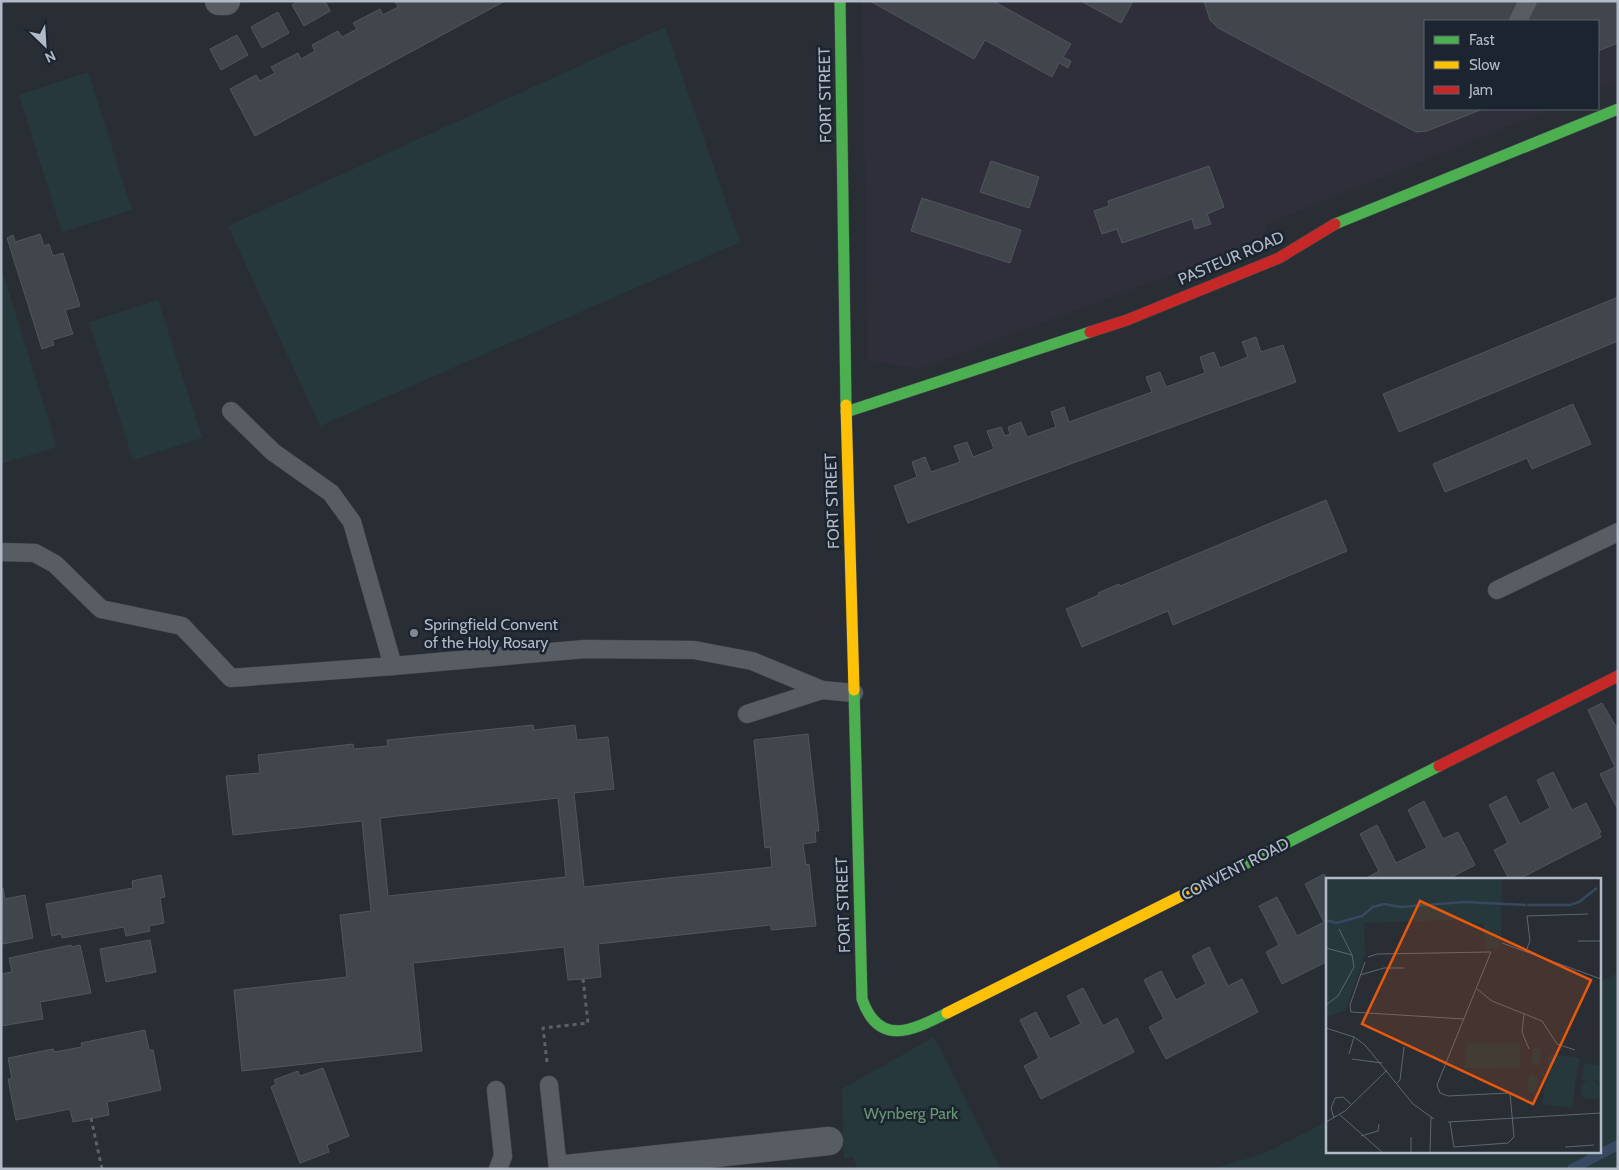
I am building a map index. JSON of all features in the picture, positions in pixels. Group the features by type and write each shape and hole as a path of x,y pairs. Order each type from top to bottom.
{"street":[{"path":"219,1 226,1"},
{"name":"FORT STREET","path":"840,1 846,412 862,999"},
{"name":"PASTEUR ROAD","path":"846,412 1127,320 1279,258 1335,224 1618,109"},
{"name":"CONVENT ROAD","path":"862,999 868,1015 879,1027 890,1032 914,1030 1618,676"},
{"path":"566,1169 609,1167 829,1141"}],"lane":[{"path":"1518,20 1528,1"},
{"path":"231,411 273,452 331,493 352,522 393,666"},
{"path":"1497,590 1618,532"},
{"path":"1,552 35,553 55,564 101,609 182,626 231,678 393,666 585,648 694,650 752,661 822,690 854,693"},
{"path":"747,714 822,690"},
{"path":"549,1085 558,1169"},
{"path":"496,1090 503,1156 498,1169"}],"path":[{"path":"549,1085 543,1028 588,1023 583,979"},
{"path":"91,1118 102,1169"}],"shaded area":[{"path":"862,1 1618,1 1618,81 1599,90 1599,20 1424,20 1424,110 1549,110 1267,224 1262,241 919,369 868,360"}],"green space":[{"path":"665,27 740,242 320,426 228,226"},
{"path":"88,72 132,210 62,232 19,95"},
{"path":"1,267 57,447 1,464"},
{"path":"158,300 202,438 133,460 89,322"},
{"path":"1618,973 1618,1169 1213,1169 1265,1153 1326,1122 1326,1152 1602,1152 1602,981"},
{"name":"Wynberg Park","path":"934,1037 1000,1169 858,1169 853,1157 844,1158 842,1089"}],"building":[{"path":"299,1 325,1 330,11 304,26 292,5"},
{"path":"395,1 505,1 255,136 230,89 256,75 260,81 275,73 271,67 298,53 301,59 315,51 312,45 338,31 342,37 357,29 353,23 380,9 383,15 398,7"},
{"path":"870,1 993,1 1071,44 1063,57 1071,61 1068,68 1059,63 1052,77 985,40 974,59"},
{"path":"1081,1 1133,1 1121,23"},
{"path":"1204,1 1618,1 1618,43 1599,51 1599,20 1424,20 1424,110 1480,110 1427,131 1416,132 1218,28 1210,20"},
{"path":"278,12 289,33 262,48 251,27"},
{"path":"237,35 248,55 221,70 210,49"},
{"path":"991,161 1039,177 1029,208 980,192"},
{"path":"1209,166 1224,207 1207,214 1211,224 1195,229 1192,219 1122,243 1117,229 1102,234 1094,211 1109,206 1108,201"},
{"path":"922,198 1021,230 1010,263 911,231"},
{"path":"40,234 44,246 49,244 53,256 63,253 80,306 65,310 73,334 52,340 54,345 42,349 7,238 13,235 15,242"},
{"path":"1618,297 1618,341 1399,432 1383,394"},
{"path":"1256,337 1261,352 1283,345 1296,382 908,523 894,486 917,477 912,462 925,457 931,472 960,462 954,446 967,442 973,457 994,449 987,431 1001,427 1005,436 1010,434 1008,427 1021,422 1027,437 1056,427 1051,412 1064,407 1069,422 1152,392 1146,377 1160,372 1166,387 1205,373 1200,357 1214,352 1220,368 1248,357 1242,342"},
{"path":"1573,404 1591,444 1532,469 1527,458 1445,492 1433,464"},
{"path":"1326,500 1347,551 1173,625 1168,611 1082,647 1066,609 1119,584 1120,586"},
{"path":"1602,703 1618,730 1618,810 1600,774 1615,767 1588,710"},
{"path":"533,725 534,730 575,725 577,740 608,737 614,789 574,793 584,887 772,867 770,847 765,848 754,740 808,734 819,831 815,831 816,842 803,844 806,865 809,864 816,926 771,930 771,925 598,944 601,977 583,979 568,980 564,947 413,963 422,1051 242,1071 234,990 347,977 340,915 371,911 362,821 233,835 226,776 260,773 258,755 353,744 354,749 388,746 387,740","holes":["558,798 566,877 388,896 380,818"]},
{"path":"1553,772 1572,810 1586,803 1601,832 1599,833 1601,837 1521,878 1508,878 1494,850 1508,843 1489,805 1506,796 1520,824 1550,808 1537,780"},
{"path":"1424,801 1443,839 1458,832 1475,865 1450,878 1367,878 1379,871 1360,834 1377,825 1396,863 1427,848 1408,810"},
{"path":"1324,874 1326,878 1326,962 1282,984 1266,952 1279,945 1259,906 1277,897 1297,936 1324,922 1305,884"},
{"path":"161,875 165,897 160,898 164,923 149,926 150,931 126,936 124,927 62,938 61,934 52,936 46,904 133,888 132,881"},
{"path":"3,888 5,899 25,895 33,938 3,944 1,942"},
{"path":"150,940 156,972 106,982 100,949"},
{"path":"71,945 72,947 80,945 91,993 40,1002 43,1019 1,1026 1,974 12,972 9,958"},
{"path":"1209,947 1228,986 1242,979 1258,1012 1166,1059 1149,1027 1164,1019 1144,980 1161,971 1176,1000 1206,984 1192,956"},
{"path":"1083,988 1103,1026 1117,1018 1134,1052 1041,1099 1024,1066 1039,1058 1020,1020 1036,1012 1050,1039 1081,1024 1067,996"},
{"path":"145,1030 149,1050 153,1050 161,1090 107,1102 109,1115 73,1122 70,1109 16,1120 8,1079 12,1079 8,1058 53,1049 54,1052 82,1047 81,1043"},
{"path":"323,1068 349,1136 327,1145 329,1152 300,1163 271,1087 276,1084 274,1080 298,1071 300,1076"}],"waterway":[{"path":"1572,1169 1618,1145"}],"traffic: fast":[{"path":"840,1 846,405"},
{"path":"1335,224 1618,109"},
{"path":"846,412 1090,332"},
{"path":"854,690 862,999 869,1014 878,1024 887,1029 898,1031 922,1025 947,1013"},
{"path":"1221,876 1439,766"}],"traffic: slow":[{"path":"846,405 854,690"},
{"path":"947,1013 1221,876"}],"traffic: jam":[{"path":"1090,332 1127,320 1279,258 1335,224"},
{"path":"1439,766 1618,676"}],"place":[{"name":"Springfield Convent of the Holy Rosary","path":"414,633"}]}
